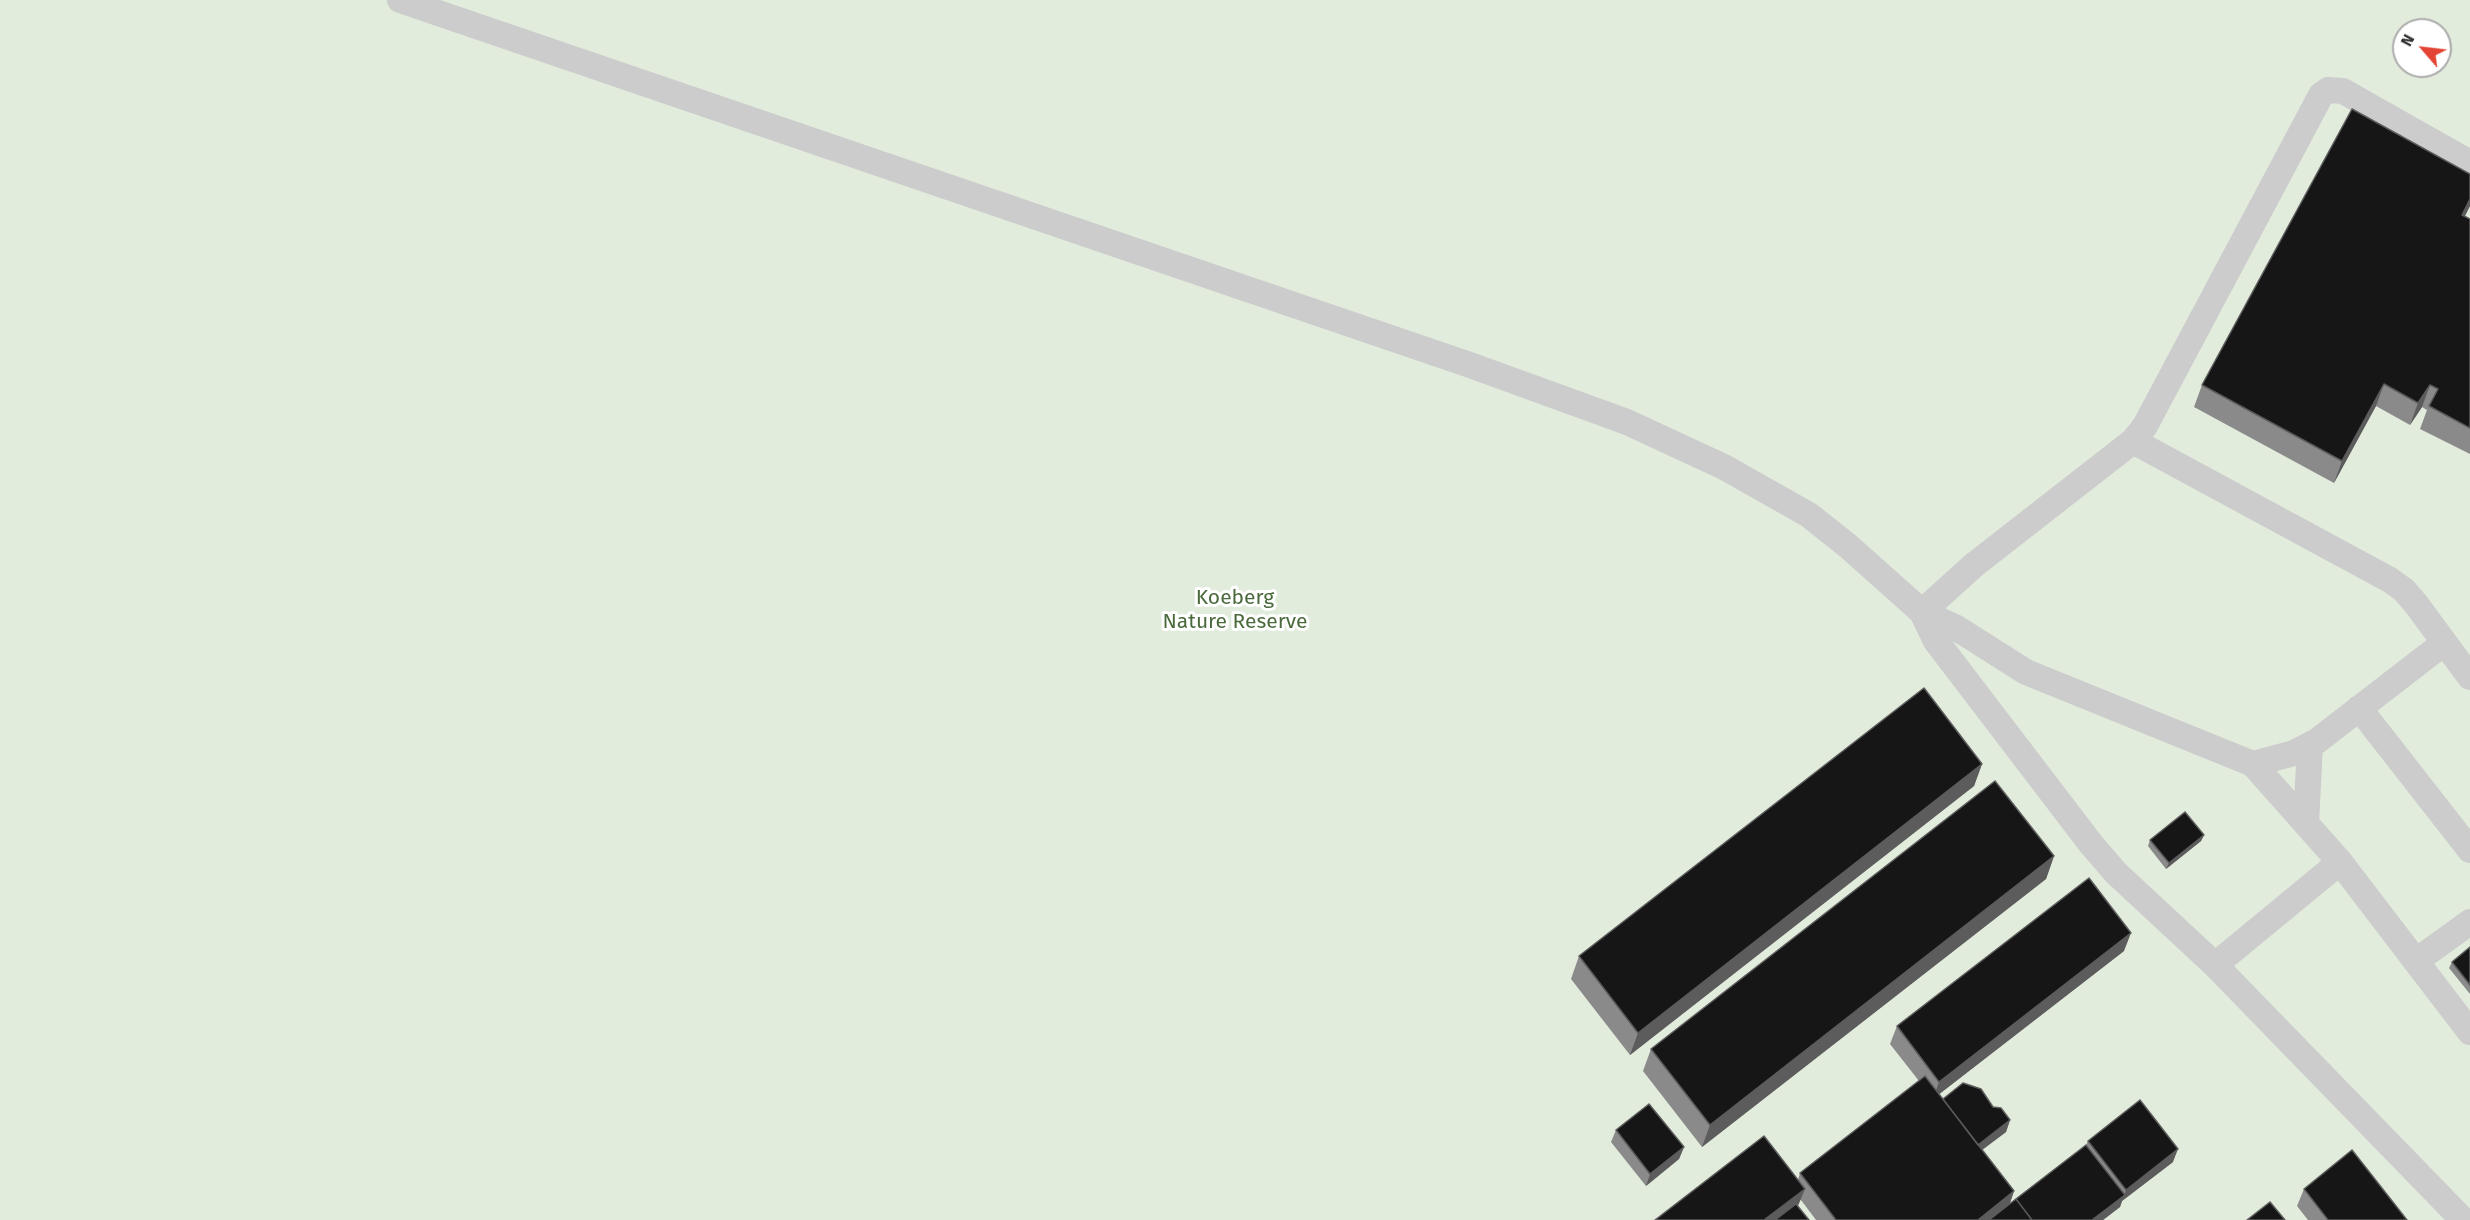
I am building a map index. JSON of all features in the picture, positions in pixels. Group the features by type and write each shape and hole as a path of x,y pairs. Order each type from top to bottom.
{"lane":[{"path":"400,0 1470,365 1627,422 1724,467 1809,515 1848,546 1922,612 1955,627 2026,672 2253,764 2340,862 2470,1032"},
{"path":"1922,612 1974,565 2133,441 2145,426 2321,94 2335,89 2343,91 2470,163"},
{"path":"2133,441 2390,580 2404,590 2416,604 2470,677"},
{"path":"1922,612 1936,641 2091,844 2144,902 2215,965 2463,1220"},
{"path":"2253,764 2295,753 2310,745 2444,643"},
{"path":"2359,708 2470,850"},
{"path":"2306,824 2310,745"},
{"path":"2215,965 2340,862"},
{"path":"2416,961 2470,922"}],"green space":[{"name":"Koeberg Nature Reserve","path":"0,0 2470,0 2470,1220 0,1220"}],"building":[{"path":"2352,109 2470,174 2470,199 2462,215 2470,219 2470,428 2429,406 2438,389 2430,385 2418,403 2384,384 2342,461 2202,385"},
{"path":"1924,688 1982,764 1638,1033 1579,956"},
{"path":"1995,781 2054,856 1710,1125 1651,1049"},
{"path":"2185,812 2204,835 2169,863 2150,840"},
{"path":"2089,878 2131,933 1939,1082 1897,1026"},
{"path":"2470,947 2470,985 2452,962"},
{"path":"1925,1076 2014,1191 1978,1220 1836,1220 1800,1173"},
{"path":"1963,1083 1981,1089 1993,1107 2001,1108 2010,1120 1978,1145 1943,1099"},
{"path":"2140,1100 2178,1149 2126,1190 2088,1141"},
{"path":"1649,1104 1684,1147 1650,1174 1616,1130"},
{"path":"1764,1136 1805,1189 1764,1220 1655,1220"},
{"path":"2086,1145 2125,1195 2092,1220 2032,1220 2016,1199"},
{"path":"2352,1150 2407,1220 2328,1220 2304,1189"},
{"path":"2016,1199 2032,1220 1989,1220"},
{"path":"2270,1202 2285,1220 2247,1220"},
{"path":"1796,1204 1809,1220 1775,1220"}]}
